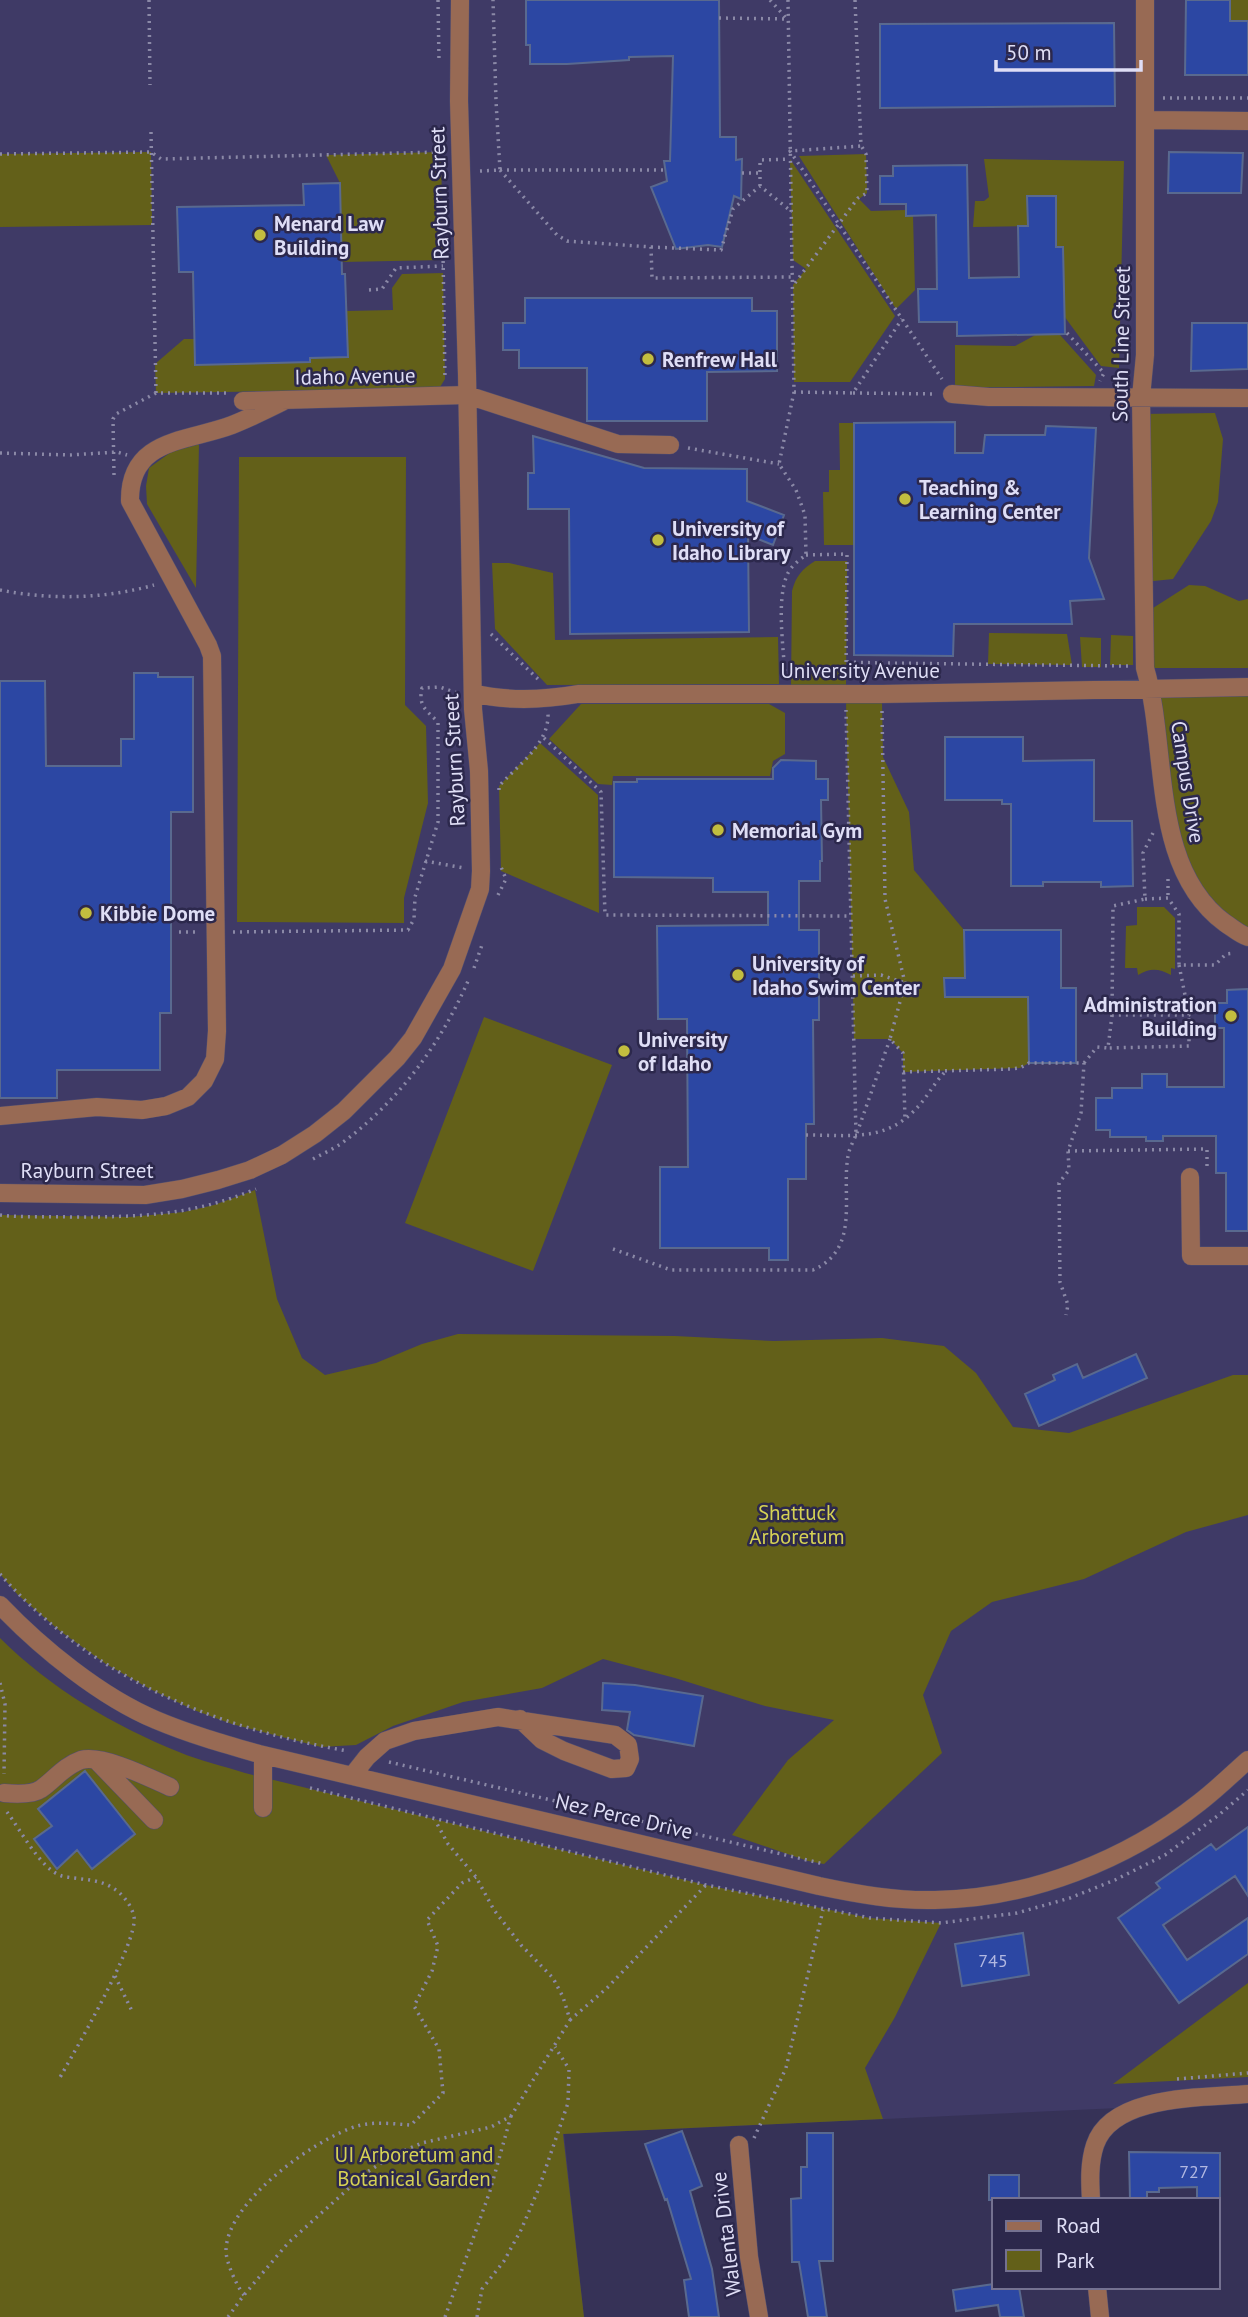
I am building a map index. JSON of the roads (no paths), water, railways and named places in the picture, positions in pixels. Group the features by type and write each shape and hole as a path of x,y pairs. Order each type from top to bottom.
{"street":[{"name":"Rayburn Street","path":"0,1193 145,1195 182,1189 250,1170 282,1155 315,1134 360,1097 397,1058 413,1038 452,969 480,889 459,101 460,0"},
{"name":"South Line Street","path":"1145,0 1144,355 1141,397 1144,668 1151,688"},
{"path":"1146,120 1248,121"},
{"path":"952,394 989,397 1248,398"},
{"name":"Idaho Avenue","path":"243,401 467,395 618,444 670,445"},
{"path":"0,1116 97,1107 142,1110 166,1106 188,1097 204,1081 215,1059 217,1031 212,656 130,501 130,485 133,473 142,458 161,446 231,425 286,400"},
{"name":"University Avenue","path":"473,692 493,698 548,700 578,694 785,694 846,697 882,694 1248,687"},
{"name":"Campus Drive","path":"1151,688 1166,808 1179,863 1201,899 1217,917 1241,935 1248,937"},
{"path":"1198,1177 1191,1256 1248,1256"},
{"name":"Nez Perce Drive","path":"0,1605 23,1629 69,1667 122,1701 154,1719 214,1741 263,1755 856,1894 894,1899 935,1900 985,1896 1034,1886 1087,1867 1145,1839 1189,1810 1248,1760"},
{"path":"352,1776 367,1756 385,1741 414,1731 498,1717 520,1719 615,1735 628,1745 629,1759 625,1768 612,1769 542,1740 520,1719"},
{"path":"263,1755 263,1808"},
{"path":"2,1798 40,1790 58,1772 82,1760 96,1759 170,1787"},
{"path":"96,1759 154,1820"},
{"path":"1091,2198 1094,2146 1113,2120 1134,2109 1160,2102 1248,2094"},
{"name":"Walenta Drive","path":"746,2141 749,2257 759,2317"},
{"path":"1097,2289 1100,2317"}],"place":[{"name":"Menard Law Building","path":"260,235"},
{"name":"Renfrew Hall","path":"648,359"},
{"name":"Teaching & Learning Center","path":"905,499"},
{"name":"University of Idaho Library","path":"658,540"},
{"name":"Memorial Gym","path":"718,830"},
{"name":"Kibbie Dome","path":"86,913"},
{"name":"University of Idaho Swim Center","path":"738,975"},
{"name":"Administration Building","path":"1231,1016"},
{"name":"University of Idaho","path":"624,1051"}],"park label":[{"name":"Shattuck Arboretum","path":"797,1524"},
{"name":"UI Arboretum and Botanical Garden","path":"414,2166"}]}
